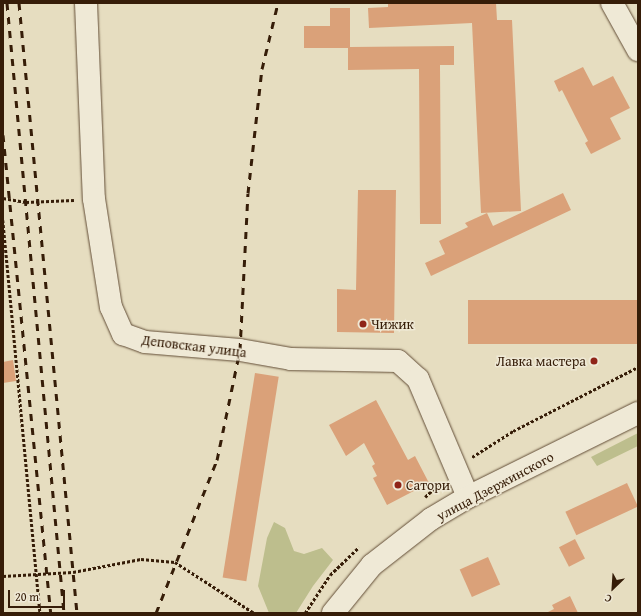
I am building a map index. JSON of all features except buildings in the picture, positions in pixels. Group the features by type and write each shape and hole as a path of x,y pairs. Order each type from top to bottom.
{"street":[{"name":"Деповская улица","path":"86,3 94,199 111,307 123,334 145,342 240,350 291,359 398,361 418,379 468,497"},
{"path":"612,3 638,50"},
{"name":"улица Дзержинского","path":"333,613 372,565 431,519 468,497 638,413"}],"path":[{"path":"3,198 26,202 94,199"},
{"path":"3,220 40,613"},
{"path":"3,576 73,572 141,559 175,562 254,613"}],"green space":[{"path":"638,433 638,446 597,466 591,457"},
{"path":"274,522 285,528 294,551 304,554 322,548 333,560 313,586 296,613 269,613 258,586 267,538"}],"railway":[{"path":"7,3 64,613"},
{"path":"19,3 77,613"},
{"path":"156,613 217,460 240,350 248,193 262,69 278,3"},
{"path":"3,135 51,613"}],"place":[{"name":"Чижик","path":"363,324"},
{"name":"Лавка мастера","path":"594,361"},
{"name":"Сатори","path":"398,485"}]}
